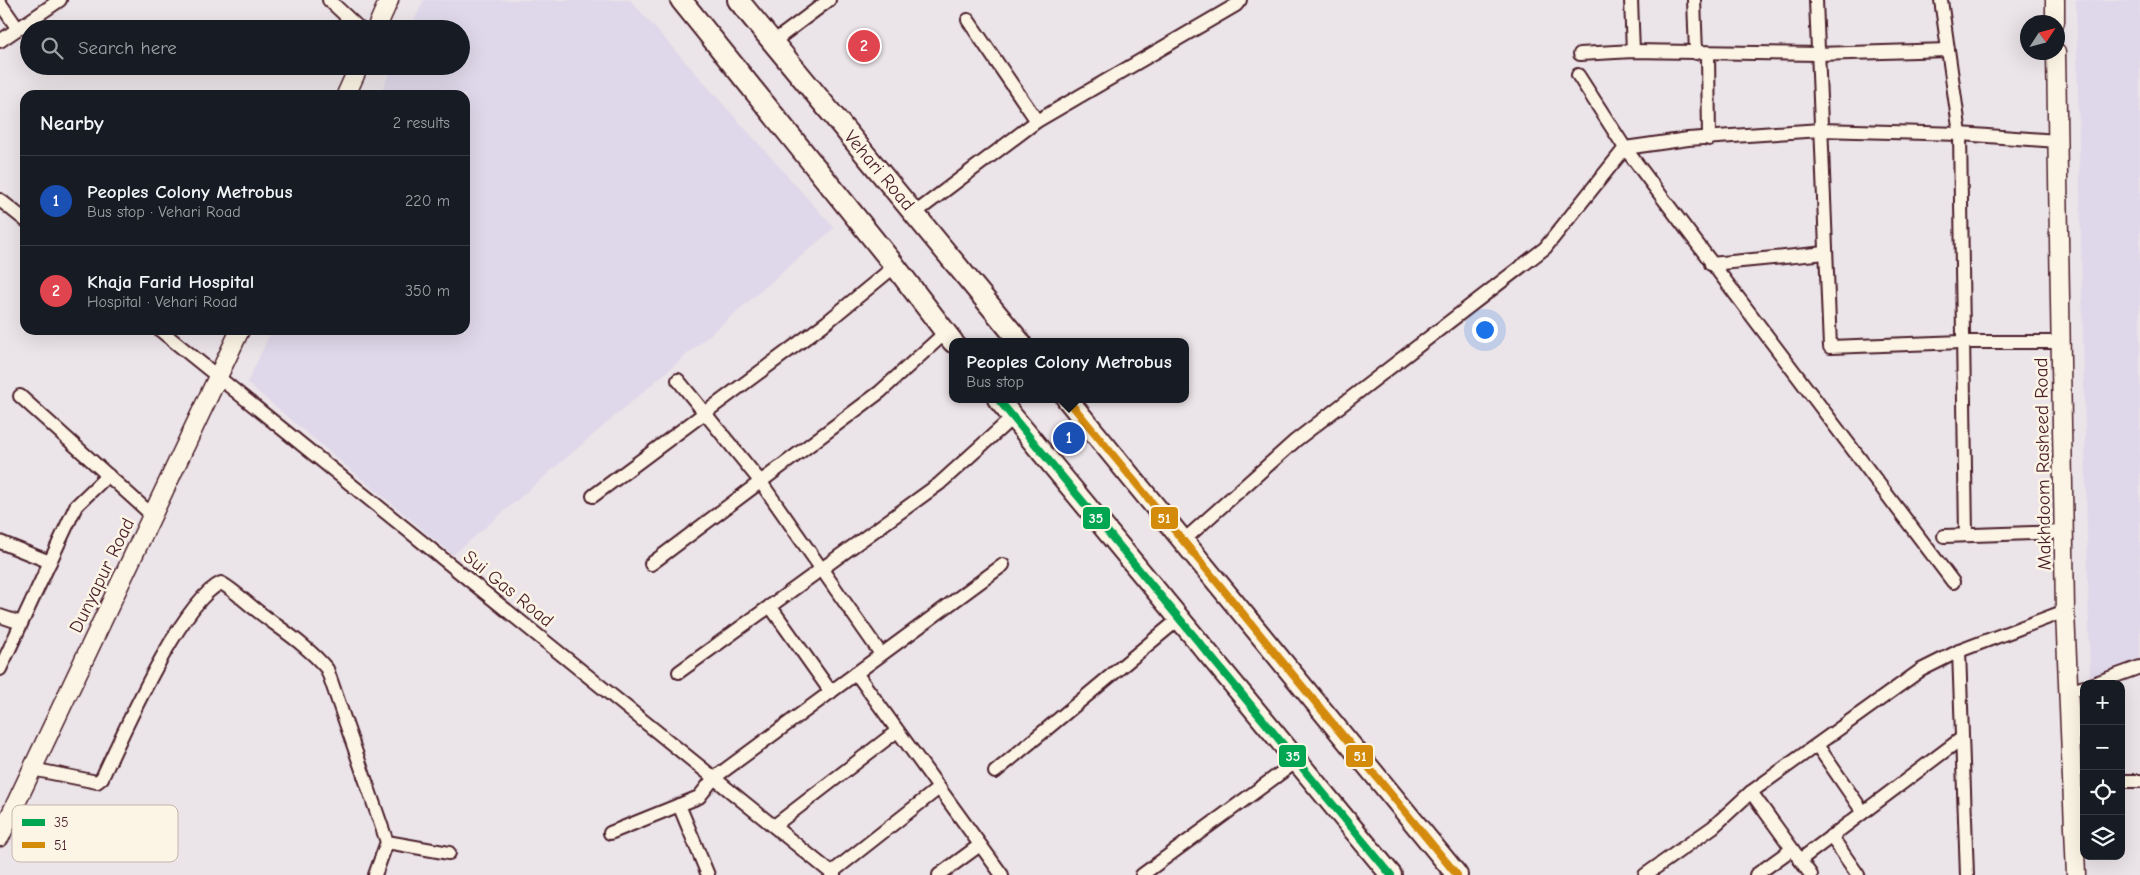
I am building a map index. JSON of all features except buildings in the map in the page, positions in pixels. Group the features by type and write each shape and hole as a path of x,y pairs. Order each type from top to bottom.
{"main road":[{"path":"380,20 390,0"},
{"path":"681,0 895,266 949,337"},
{"name":"Vehari Road","path":"738,0 1017,338"},
{"path":"2055,0 2055,15"},
{"name":"Makhdoom Rasheed Road","path":"2056,60 2065,611 2076,690 2078,780 2076,875"},
{"path":"348,90 355,75"},
{"name":"Dunyapur Road","path":"15,805 238,335"},
{"path":"1001,403 1391,875"},
{"path":"1070,403 1457,875"},
{"name":"Dunyapur Road","path":"0,838 12,812"}],"street":[{"path":"31,20 60,0"},
{"path":"329,0 350,20"},
{"path":"773,42 829,0"},
{"path":"915,213 1037,121 1236,5 1240,0"},
{"path":"1631,0 1633,51"},
{"path":"1694,0 1702,53 1709,139"},
{"path":"1816,0 1830,347 1962,342 2062,342"},
{"path":"1941,0 1960,134 1966,535"},
{"path":"0,3 18,29 0,41"},
{"path":"968,20 1037,121"},
{"path":"1580,54 1633,51 1818,54 1948,50"},
{"path":"1578,75 1625,148 1953,582"},
{"path":"1183,541 1295,441 1545,248 1625,148 1688,140 1821,130 1960,134 2058,141"},
{"path":"0,200 20,216"},
{"path":"1711,264 1826,253"},
{"path":"593,496 827,322 895,266"},
{"name":"Sui Gas Road","path":"166,335 833,874"},
{"path":"650,564 880,392 949,337"},
{"path":"678,380 760,481 881,654"},
{"path":"20,396 153,516"},
{"path":"679,672 939,484 1012,418"},
{"path":"0,668 76,506 108,475"},
{"path":"1944,536 2065,532"},
{"path":"0,542 50,562"},
{"path":"610,833 699,797 714,778 1002,565"},
{"path":"32,769 97,782 102,778 138,702 176,632 212,587 221,583 234,590 252,607 315,654 326,669 387,842 375,875"},
{"path":"770,606 831,692"},
{"path":"1645,875 1713,828 1751,792 1921,670 1960,651 2065,611"},
{"path":"0,616 21,624"},
{"path":"995,772 1180,618"},
{"path":"1960,651 1967,875"},
{"path":"2105,680 2140,668"},
{"path":"856,674 1002,875"},
{"path":"774,826 897,731"},
{"path":"1800,860 1962,738"},
{"path":"1817,745 1864,812"},
{"path":"1142,875 1297,761"},
{"path":"2125,781 2140,781"},
{"path":"833,874 939,788"},
{"path":"1751,792 1811,875"},
{"path":"679,805 704,874"},
{"path":"1831,836 1858,875"},
{"path":"387,842 449,853"},
{"path":"939,875 980,845"},
{"path":"1756,875 1792,849"}],"shaded area":[{"path":"424,0 630,0 834,228 453,555 247,383 270,335 470,335 470,90 382,90 389,75 470,75 470,20 414,20"},
{"path":"2076,0 2140,0 2140,660 2090,676"}],"transit line":[{"name":"35","path":"1001,403 1391,875"},
{"name":"51","path":"1070,403 1457,875"}],"place":[{"name":"Khaja Farid Hospital","path":"864,46"},
{"name":"Peoples Colony Metrobus","path":"1069,438"}]}
